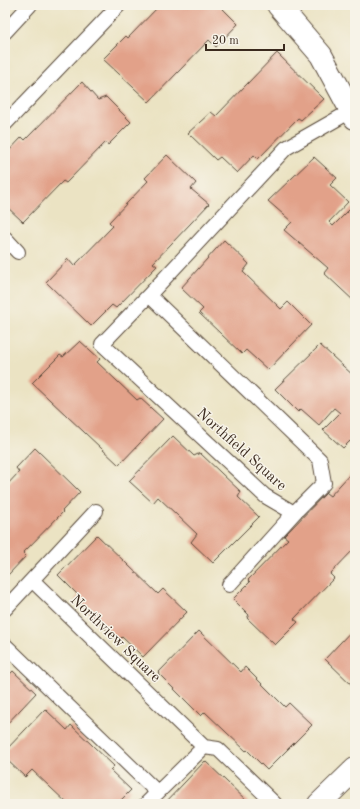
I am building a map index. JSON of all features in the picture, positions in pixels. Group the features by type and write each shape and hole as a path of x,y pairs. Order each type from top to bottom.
{"street":[{"path":"278,5 321,55 353,115"},
{"path":"319,804 355,768"}],"lane":[{"path":"5,32 30,5"},
{"path":"5,124 119,5"},
{"name":"Northfield Square","path":"294,514 265,496 102,344 286,148 353,115"},
{"path":"5,238 18,252"},
{"path":"149,295 320,460 324,483 229,585"},
{"path":"5,609 96,511"},
{"name":"Northview Square","path":"32,580 204,747 218,749 275,804"},
{"path":"5,645 157,792"},
{"path":"146,804 204,747"}],"building":[{"path":"160,5 219,5 238,24 216,47 209,40 149,102 103,59 126,36 128,38"},
{"path":"277,53 324,99 301,120 298,118 258,159 254,155 237,173 220,157 216,160 188,133 211,112 216,116"},
{"path":"82,82 98,100 106,97 131,122 108,145 106,142 66,183 63,181 23,222 5,205 5,155 22,137 25,140"},
{"path":"167,155 196,183 191,189 209,204 153,263 157,266 116,308 112,305 91,326 46,282 68,259 74,266 113,226 109,222 148,181 145,178"},
{"path":"314,157 337,178 330,185 348,202 329,222 333,226 352,207 355,209 355,302 324,273 328,268 284,230 292,222 268,201"},
{"path":"224,240 249,264 243,272 281,309 288,302 311,325 268,370 246,350 242,354 199,313 203,309 181,288"},
{"path":"80,341 100,359 97,362 137,400 140,398 163,419 119,465 32,383 60,355 63,357"},
{"path":"320,345 355,377 355,446 350,441 343,448 323,430 340,413 334,408 319,425 301,409 298,412 275,389"},
{"path":"173,436 194,456 200,453 241,492 238,497 259,517 213,563 191,542 197,534 158,497 153,503 129,481"},
{"path":"35,448 80,492 62,511 63,512 23,553 26,556 8,575 5,573 5,487 19,472 16,468"},
{"path":"351,473 355,477 355,548 330,574 334,578 294,619 298,622 275,645 247,618 249,615 233,599 250,582 248,580 288,539 284,536 326,493 330,496"},
{"path":"97,535 158,594 163,589 187,612 143,657 122,637 118,641 75,599 79,596 58,575"},
{"path":"355,627 355,688 325,659"},
{"path":"199,631 241,672 245,667 285,707 289,703 312,725 267,770 205,712 201,716 158,673"},
{"path":"5,669 10,674 13,671 36,693 5,726"},
{"path":"45,709 67,730 71,725 114,766 110,770 131,790 117,804 68,804 32,770 25,777 5,758 5,751"},
{"path":"205,761 248,802 246,804 164,804"}]}
